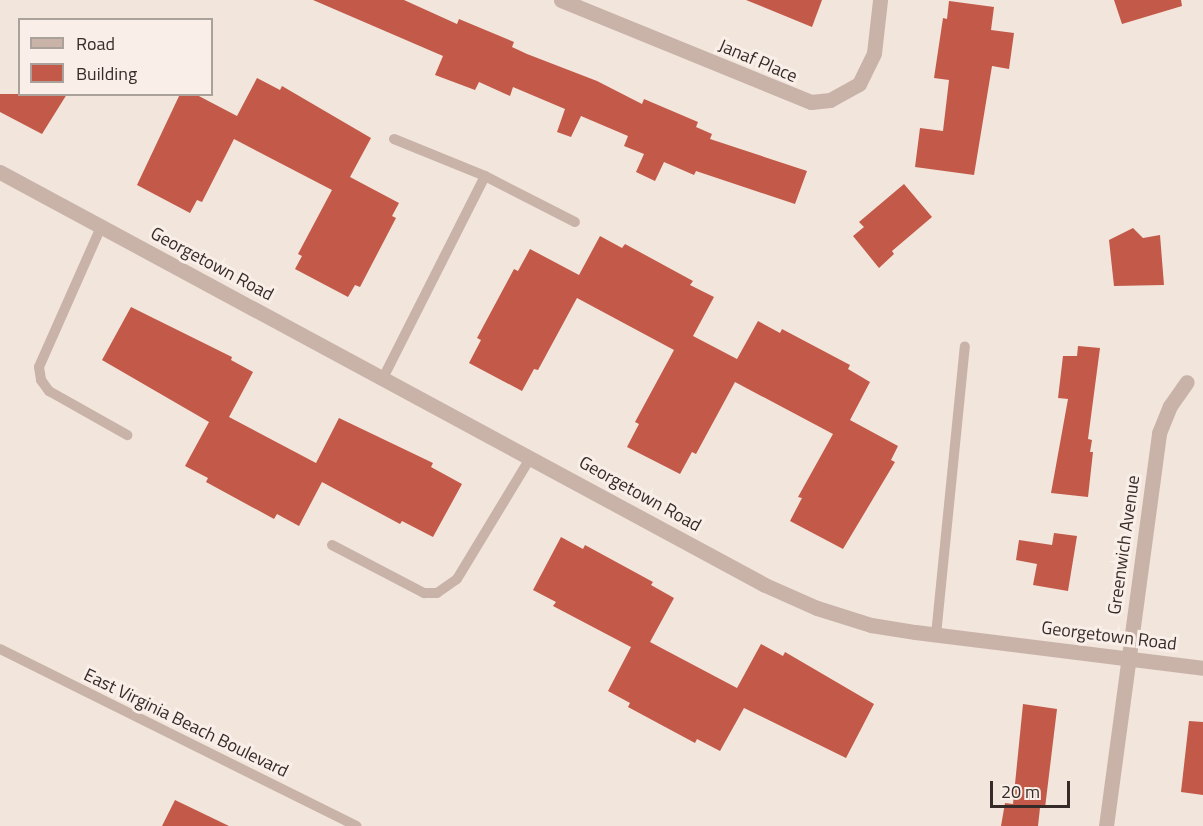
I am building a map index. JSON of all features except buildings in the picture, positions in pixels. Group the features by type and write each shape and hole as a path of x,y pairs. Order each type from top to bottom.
{"street":[{"name":"Janaf Place","path":"561,0 811,102 830,100 859,84 874,53 880,0"},
{"name":"Georgetown Road","path":"0,172 765,585 807,603 871,625 1203,668"},
{"name":"Greenwich Avenue","path":"1106,826 1160,433 1170,406 1187,382"}],"lane":[{"path":"394,140 485,176 575,222"},
{"path":"383,378 485,176"},
{"path":"101,227 39,367 41,380 49,391 127,435"},
{"path":"936,635 965,346"},
{"path":"332,544 424,593 437,593 456,579 531,457"},
{"name":"East Virginia Beach Boulevard","path":"0,649 357,826"}]}
